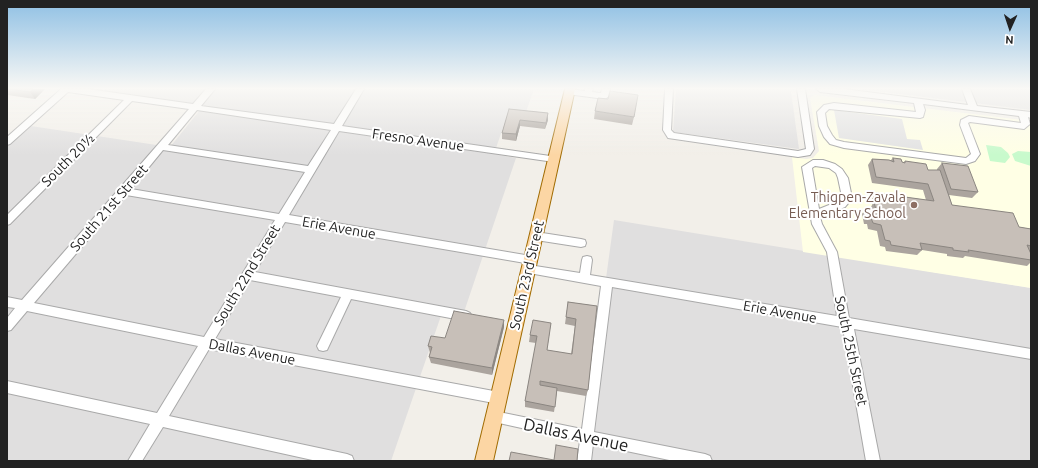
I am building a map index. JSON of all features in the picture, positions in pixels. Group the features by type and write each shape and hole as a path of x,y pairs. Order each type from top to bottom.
{"main road":[{"name":"South 23rd Street","path":"484,461 499,398 512,324 530,265 565,111"}],"street":[{"path":"7,142 42,111"},
{"name":"South 20½","path":"7,221 117,111"},
{"name":"South 21st Street","path":"7,326 194,111"},
{"name":"Fresno Avenue","path":"216,111 554,159"},
{"name":"South 22nd Street","path":"135,461 347,111"},
{"path":"668,111 667,130 671,136 798,154 807,153 810,149 804,111"},
{"path":"822,111 821,112 823,126 828,136 833,142 844,146 966,161 972,159 976,154 964,122 969,119 1024,126 1026,124 1022,114"},
{"path":"880,111 920,115 921,111"},
{"path":"997,111 1031,115"},
{"path":"162,147 310,170"},
{"name":"South 25th Street","path":"815,215 842,204 847,198 843,178 839,171 832,166 823,163 813,163 807,167 815,215 817,224 830,246 842,314 850,334 873,461"},
{"name":"Erie Avenue","path":"124,191 281,218 530,265 584,278 1031,354"},
{"path":"536,236 581,243"},
{"path":"584,278 587,260"},
{"path":"247,275 478,318"},
{"path":"584,461 607,282"},
{"path":"323,346 348,294"},
{"name":"Dallas Avenue","path":"7,302 207,344 499,398"},
{"path":"7,387 347,461"},
{"name":"Dallas Avenue","path":"494,417 679,458 705,461"}],"shaded area":[{"path":"199,111 509,111 494,154 516,158 464,312 444,307 391,461 7,461 7,147 31,126 170,147"},
{"path":"674,111 794,111 799,149 673,132"},
{"name":"Thigpen-Zavala Elementary School","path":"812,111 946,111 1031,121 1031,288 803,252 792,157 806,159 813,158 819,151"},
{"path":"834,111 902,119 907,139 920,140 923,150 839,138"},
{"path":"614,220 1031,288 1031,461 581,461"}],"green space":[{"path":"986,145 1001,147 1010,157 1005,163 990,161"},
{"path":"1018,151 1031,152 1031,166 1015,161 1012,154"}],"building":[{"path":"508,111 548,113 546,123 520,120 516,134 502,133"},
{"path":"595,111 635,111 634,117"},
{"path":"893,158 901,159 902,162 905,163 905,161 926,164 928,170 940,170 952,205 1013,213 1019,227 1031,229 1031,246 1027,245 1031,254 1031,260 968,250 969,252 953,250 953,248 920,243 922,250 891,245 890,241 885,240 881,225 873,223 871,218 868,218 866,208 876,210 874,202 879,203 876,193 934,201 928,184 876,177 872,159 889,160 894,162"},
{"path":"942,163 968,166 978,192 951,189"},
{"path":"568,302 597,306 588,390 540,381 540,385 557,388 555,407 525,401 537,336 530,335 533,320 551,323 547,350 572,354 576,319 566,317"},
{"path":"454,311 504,320 492,368 429,357 432,347 428,346 431,336 445,338"},
{"path":"556,445 578,449 577,461 509,461 511,452 554,460"}],"place":[{"name":"Thigpen-Zavala Elementary School","path":"914,205"}]}
